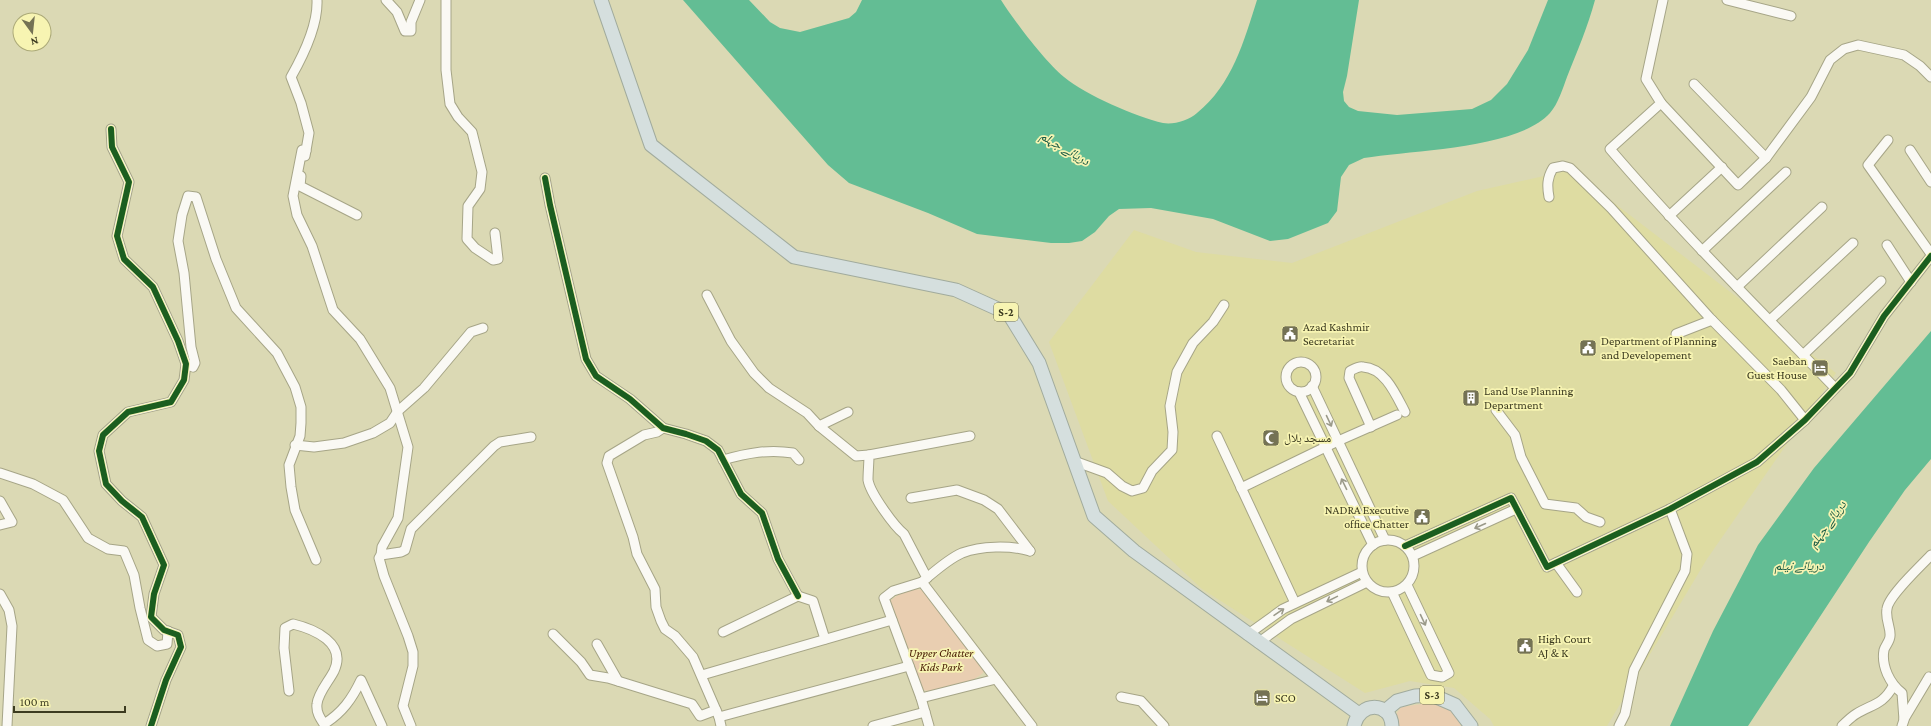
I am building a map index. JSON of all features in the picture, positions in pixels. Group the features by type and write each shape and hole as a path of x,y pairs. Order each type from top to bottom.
{"highway":[{"name":"S-2","path":"601,0 651,145 794,257 956,290 1009,314 1039,362 1094,516 1134,551 1258,643 1357,720"},
{"name":"S-3","path":"1385,711 1397,701 1415,696 1432,695 1455,705 1470,726"},
{"path":"1357,720 1369,708 1376,707 1385,711 1391,718 1392,726"}],"street":[{"path":"317,0 317,13 299,62 291,77 301,103 309,133 300,186 357,215"},
{"path":"386,0 397,12 405,31 411,31 411,22 420,0"},
{"path":"446,0 446,70 450,104 458,117 472,132 482,172 480,188 468,206 467,239 475,248 493,260 498,259 495,233"},
{"path":"1663,0 1646,80 1661,103 1738,185 1766,158 1811,97 1830,60 1844,50 1858,45 1904,55 1920,66 1931,77"},
{"path":"1727,0 1791,16"},
{"path":"1694,84 1766,158"},
{"path":"1661,103 1610,149 1669,216 1835,388"},
{"path":"111,129 112,147 129,182 117,236 124,259 153,287 178,341 186,364 184,380 171,402 128,412 103,435 99,451 106,484 122,501 142,517 164,565 154,594 151,617 164,630 178,635 181,646 166,680 151,726"},
{"path":"1405,546 1511,498 1547,567 1670,509 1757,462 1805,420 1850,372 1884,316 1931,255 1868,165 1888,140"},
{"path":"306,151 302,150 294,187 293,196 297,215 312,246 333,310 360,338 390,388 408,447 398,518 382,547 382,555 380,558 384,576 413,652 413,666 403,706 411,726"},
{"path":"1910,150 1931,182"},
{"path":"1549,197 1547,188 1548,176 1553,168 1563,166 1570,168 1611,208 1712,320 1781,390 1805,420"},
{"path":"1669,216 1722,167"},
{"path":"1702,251 1786,172"},
{"path":"545,178 586,358 596,376 630,399 663,428 686,434 706,442 718,450 741,494 762,513 778,559 798,596 813,601 825,639"},
{"path":"186,364 193,367 195,363 191,348 184,273 178,241 182,215 188,196 196,197 216,259 236,308 277,353 295,387 301,407 300,436 295,445 289,465 291,486 295,510 316,560"},
{"path":"1737,287 1822,207"},
{"path":"1770,320 1854,244"},
{"path":"1887,245 1911,282"},
{"path":"1803,355 1881,281"},
{"path":"707,295 732,341 754,373 769,388 807,413 819,426 856,456 869,455 970,436"},
{"path":"1074,461 1107,473 1122,486 1132,491 1143,488 1152,471 1172,450 1173,432 1170,406 1177,372 1193,343 1213,322 1224,304"},
{"path":"1676,334 1712,320"},
{"path":"295,445 314,447 351,440 373,433 390,423 398,411 424,388 471,332 483,328"},
{"path":"1303,362 1312,367 1316,376 1312,386 1308,390 1299,392 1290,388 1286,380 1287,370 1293,363 1303,362"},
{"path":"1241,488 1338,441 1371,427 1401,413 1386,379 1373,370 1362,366 1350,371 1349,378 1371,427"},
{"path":"1312,386 1384,540"},
{"path":"1299,392 1373,545"},
{"path":"1496,410 1515,435 1520,457 1545,504 1576,508 1586,517 1600,522"},
{"path":"819,426 848,412"},
{"path":"663,428 657,432 644,435 609,456 607,463 632,537 636,554 655,589 656,607 661,620 665,629 675,636 693,657 702,675 718,718"},
{"path":"1217,436 1295,603"},
{"path":"382,555 405,550 411,529 494,446 500,442 530,437"},
{"path":"723,460 745,454 775,450 793,453 798,460"},
{"path":"869,455 868,481 874,493 898,529 904,534 924,580 996,680 1032,726"},
{"path":"0,473 33,484 63,500 88,538 108,549 124,551 134,575 148,640 157,646 167,644 168,631"},
{"path":"911,498 958,490 984,500 998,509 1030,550 1020,548 987,548 962,554 924,580 893,590 884,598 921,698 929,726"},
{"path":"0,501 12,522 0,525"},
{"path":"1413,556 1516,509"},
{"path":"1619,726 1626,714 1634,670 1685,571 1687,554 1670,509"},
{"path":"1384,540 1393,540 1405,546 1413,556 1415,565 1414,574 1407,585 1392,592 1378,591 1367,582 1362,572 1362,563 1364,554 1373,545 1384,540"},
{"path":"1903,723 1902,693 1893,686 1885,668 1884,650 1890,636 1886,608 1903,584 1931,555"},
{"path":"1556,563 1577,592"},
{"path":"1247,635 1283,609 1362,572"},
{"path":"1258,643 1291,619 1367,582"},
{"path":"1392,592 1431,675 1442,677 1449,673 1407,585"},
{"path":"0,594 9,610 12,626 7,726"},
{"path":"723,632 798,596"},
{"path":"702,675 892,620"},
{"path":"289,691 284,648 285,628 292,624 319,633 330,642 337,657 334,670 317,704 319,716 324,724 336,716 347,704 361,680 382,726"},
{"path":"553,634 581,662 590,675 618,681 692,704 700,716 718,718 909,666"},
{"path":"597,644 618,681"},
{"path":"1903,723 1930,676"},
{"path":"921,698 996,680"},
{"path":"1842,726 1856,714 1870,708 1888,696 1893,686"},
{"path":"1121,697 1141,701 1164,726"},
{"path":"873,726 925,712"}],"shaded area":[{"path":"1571,170 1836,373 1707,559 1607,726 1494,726 1490,719 1454,688 1410,681 1365,693 1202,589 1108,501 1049,342 1134,230 1196,252 1292,263 1477,191"}],"green space":[{"name":"Upper Chatter Kids Park","path":"913,589 922,590 984,672 978,677 963,685 947,690 923,690 890,601 903,591"},
{"path":"1422,704 1436,705 1446,708 1454,714 1461,726 1388,726 1401,707"}],"water":[{"name":"دریائے جہلم","path":"683,0 749,0 770,22 780,28 800,32 849,18 856,12 862,0 1001,0 1014,19 1048,61 1056,70 1073,84 1098,98 1139,116 1163,123 1172,123 1194,116 1209,102 1228,76 1242,46 1257,0 1359,0 1343,92 1344,101 1349,107 1358,111 1397,115 1472,109 1491,100 1507,84 1528,50 1548,0 1595,0 1586,29 1562,91 1550,113 1535,125 1514,134 1490,141 1436,150 1364,158 1349,165 1341,177 1337,211 1328,223 1288,239 1270,241 1213,219 1151,208 1119,209 1109,216 1095,232 1082,241 1051,243 977,234 928,213 849,183 828,165"},
{"name":"دریائے نیلم","path":"1931,331 1931,459 1905,490 1869,542 1748,726 1670,726 1713,631 1758,545 1814,468"}],"cycle path":[{"path":"111,129 112,147 129,182 117,236 124,259 153,287 178,341 186,364 184,380 171,402 128,412 103,435 99,451 106,484 122,501 142,517 164,565 154,594 151,617 164,630 178,635 181,647 166,680 151,726"},
{"path":"545,178 586,359 596,376 630,399 663,428 706,441 718,450 741,494 762,513 778,559 798,596"},
{"path":"1405,546 1511,498 1547,567 1670,509 1757,462 1805,420 1850,373 1884,316 1931,256"}],"place":[{"name":"Azad Kashmir Secretariat","path":"1290,334"},
{"name":"Department of Planning and Developement","path":"1588,348"},
{"name":"Saeban Guest House","path":"1820,368"},
{"name":"Land Use Planning Department","path":"1471,398"},
{"name":"مسجد بلال","path":"1271,438"},
{"name":"NADRA Executive office Chatter","path":"1422,517"},
{"name":"High Court AJ & K","path":"1525,646"},
{"name":"SCO","path":"1262,698"}]}
